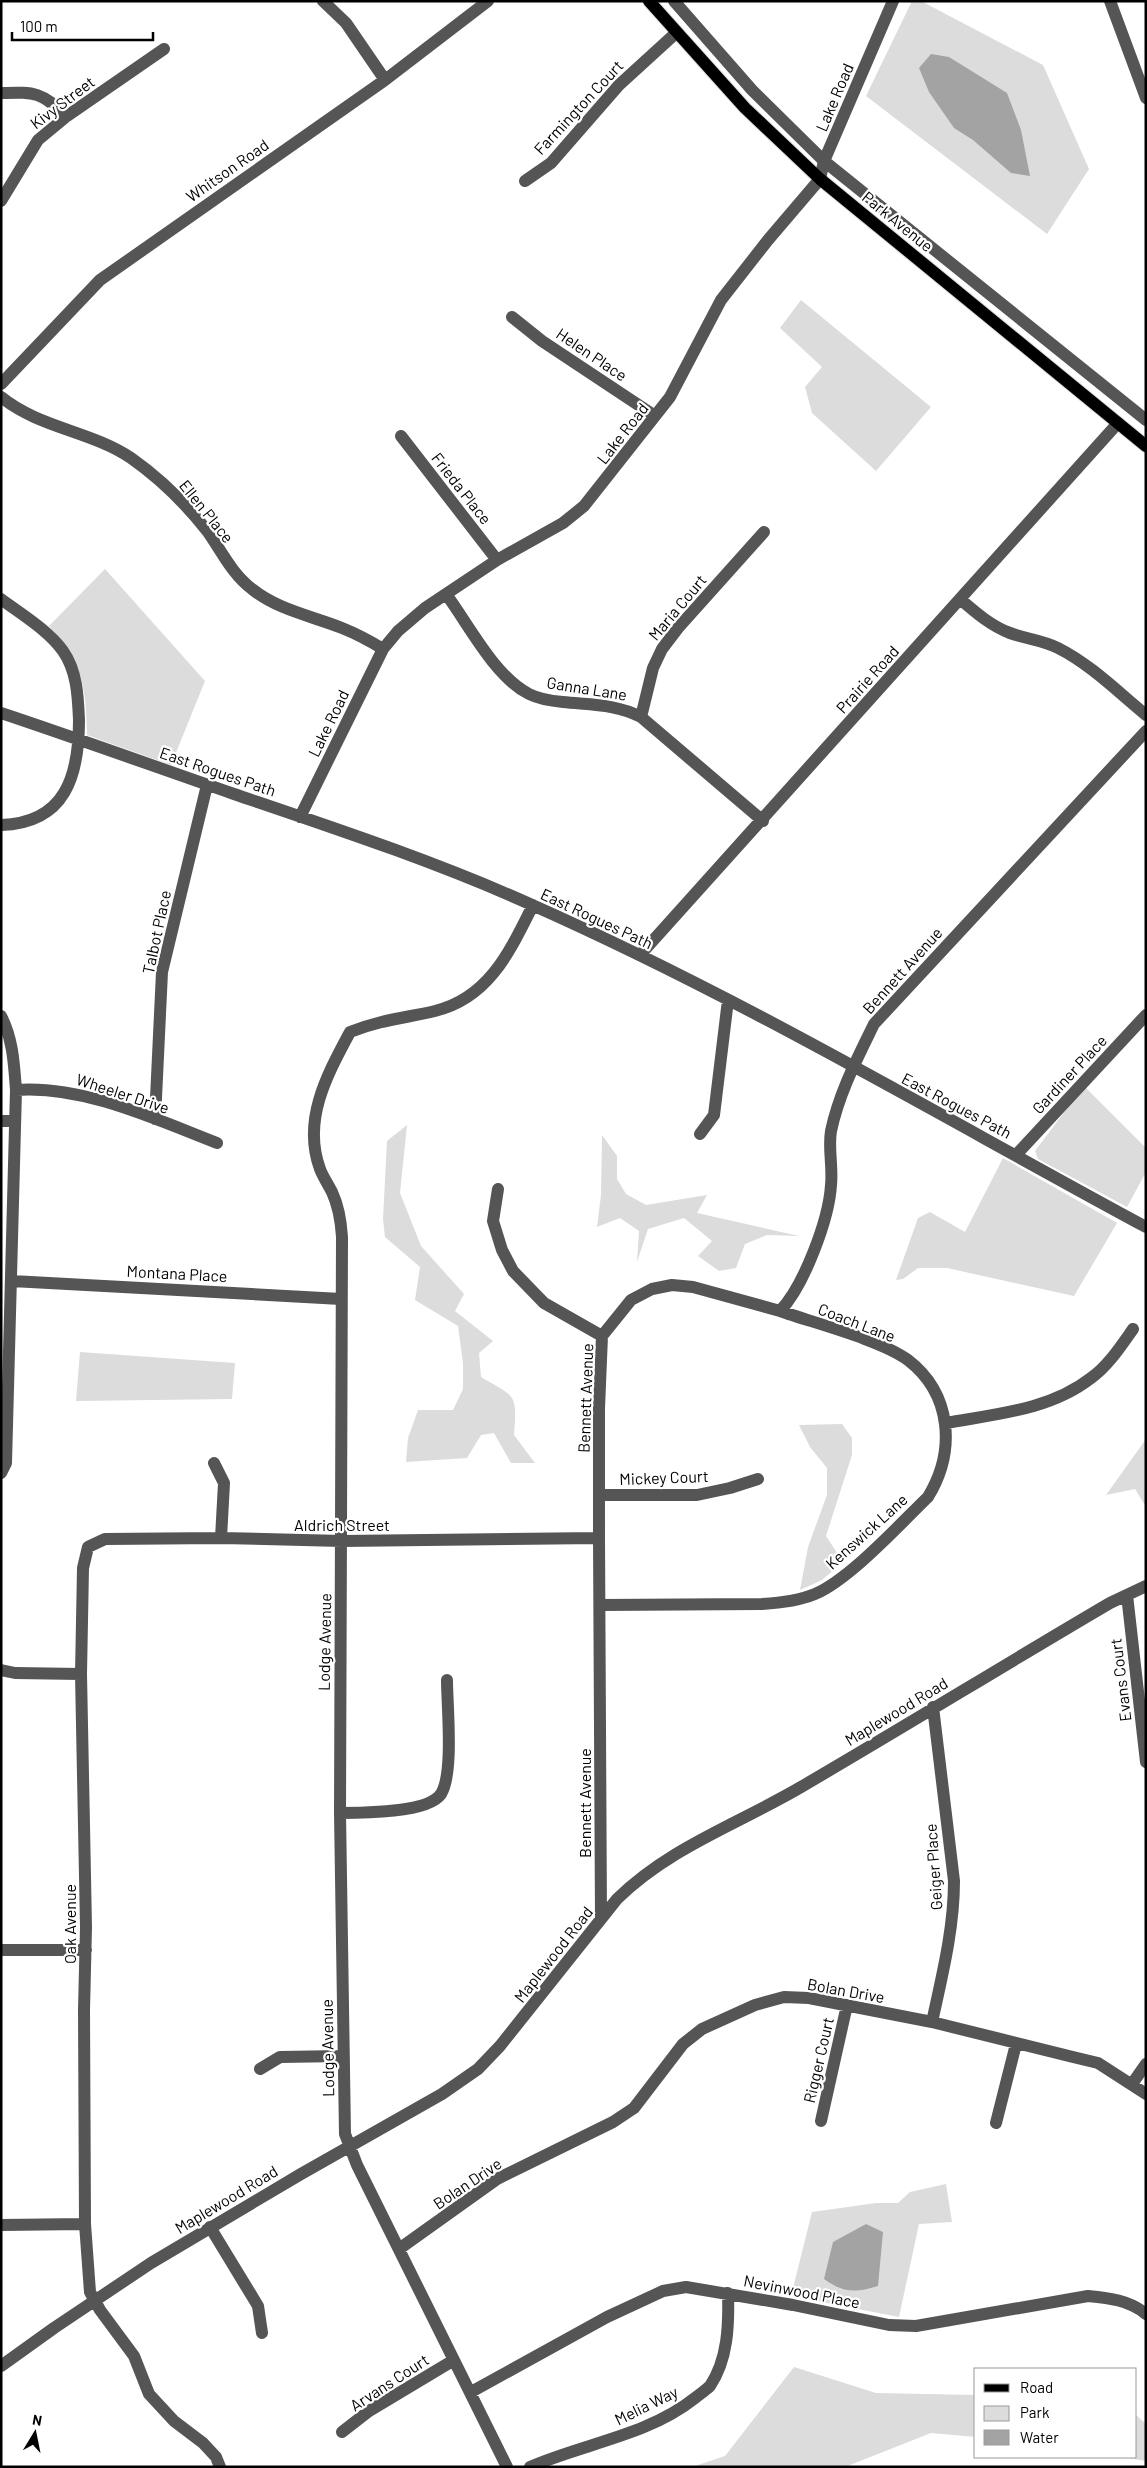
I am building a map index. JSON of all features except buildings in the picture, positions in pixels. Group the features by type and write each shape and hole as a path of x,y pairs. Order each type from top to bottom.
{"main road":[{"name":"Park Avenue","path":"649,1 676,34 745,108 820,179 1146,446"}],"street":[{"path":"323,1 346,23 385,80"},
{"name":"Whitson Road","path":"1,384 100,280 385,80 488,1"},
{"path":"674,1 752,90 824,161 1146,420"},
{"name":"Lake Road","path":"300,816 383,649 410,620 446,594 497,560 563,522 584,506 655,416 683,377 726,293 820,179 824,161 893,1"},
{"path":"1110,1 1146,98"},
{"name":"Farmington Court","path":"525,181 551,162 618,85 676,34"},
{"name":"Kivy Street","path":"1,201 38,140 67,116 164,49"},
{"path":"1,93 28,92 46,97 67,116"},
{"name":"Helen Place","path":"512,317 542,341 655,416"},
{"name":"Ellen Place","path":"1,396 34,416 108,446 149,472 176,494 194,515 236,576 252,589 272,602 342,627 383,649"},
{"name":"Prairie Road","path":"640,955 1118,424"},
{"name":"Frieda Place","path":"401,436 497,560"},
{"name":"Maria Court","path":"641,717 653,668 662,649 678,628 764,532"},
{"name":"Ganna Lane","path":"446,594 499,670 514,684 530,694 545,700 613,706 626,709 641,717 762,821"},
{"path":"1,599 50,637 62,650 76,680 79,699 79,750 71,782 56,805 32,819 1,825"},
{"path":"960,599 996,627 1012,634 1042,640 1059,648 1146,715"},
{"name":"East Rogues Path","path":"1,713 300,816 468,877 533,905 640,955 728,1000 1146,1227"},
{"name":"Bennett Avenue","path":"601,1919 598,1538 599,1408 602,1336 631,1300 652,1289 672,1285 693,1287 780,1311 791,1300 805,1273 828,1203 831,1184 831,1132 852,1067 874,1024 1146,731"},
{"name":"Talbot Place","path":"154,1119 162,972 207,785"},
{"name":"Lodge Avenue","path":"507,2467 349,2147 345,2134 342,2056 340,1813 342,1237 340,1214 333,1193 320,1171 312,1146 313,1120 323,1086 350,1032 374,1022 437,1010 468,997 490,980 506,957 533,905"},
{"path":"700,1134 714,1115 728,1000"},
{"name":"Gardiner Place","path":"1016,1155 1146,1015"},
{"path":"1,1016 7,1027 14,1056 16,1090 8,1121 12,1281 5,1348 6,1463 1,1473"},
{"name":"Wheeler Drive","path":"16,1090 39,1088 62,1090 154,1119 216,1143"},
{"path":"498,1189 494,1221 502,1250 513,1271 544,1302 602,1336"},
{"name":"Montana Place","path":"12,1281 341,1299"},
{"name":"Coach Lane","path":"780,1311 882,1346 907,1360 922,1374 934,1392 946,1423"},
{"path":"946,1423 1022,1410 1070,1392 1092,1378 1121,1346 1133,1329"},
{"name":"Kenswick Lane","path":"600,1605 762,1604 788,1602 815,1594 839,1580 928,1496 937,1481 944,1460 946,1423"},
{"path":"214,1463 224,1483 221,1538"},
{"name":"Mickey Court","path":"599,1495 697,1495 730,1488 758,1479"},
{"name":"Aldrich Street","path":"88,1546 105,1539 221,1538 342,1541 598,1538"},
{"name":"Oak Avenue","path":"88,1546 83,1568 81,1674 86,1950 85,2224 90,2292 94,2300"},
{"name":"Maplewood Road","path":"1,2366 94,2300 210,2227 442,2094 478,2069 500,2046 601,1919 636,1881 663,1860 799,1788 932,1707 1126,1595 1146,1586"},
{"name":"Evans Court","path":"1126,1595 1146,1762"},
{"path":"1,1670 15,1673 81,1674"},
{"path":"340,1813 397,1810 422,1806 440,1796 446,1780 448,1755 446,1680"},
{"name":"Geiger Place","path":"932,1707 954,1882 954,1907 951,1930 932,2022"},
{"path":"1,1950 86,1950"},
{"name":"Bolan Drive","path":"399,2249 497,2179 613,2122 634,2108 683,2044 702,2029 755,2005 784,1997 809,1998 932,2022 1098,2064 1146,2094"},
{"name":"Rigger Court","path":"821,2121 847,2005"},
{"path":"996,2123 1016,2044"},
{"path":"260,2069 280,2057 342,2056"},
{"path":"1132,2084 1146,2064"},
{"path":"1,2225 85,2224"},
{"path":"210,2227 258,2306 262,2333"},
{"name":"Nevinwood Place","path":"471,2392 569,2337 664,2291 686,2287 728,2293 889,2325 907,2326 957,2320 1088,2296 1111,2298 1145,2312"},
{"name":"Melia Way","path":"530,2467 610,2441 646,2426 683,2407 709,2387 720,2364 726,2341 728,2293"},
{"path":"94,2300 134,2356 149,2394 174,2422 203,2443 216,2457 220,2467"},
{"name":"Arvans Court","path":"342,2432 369,2411 454,2360"}],"green space":[{"path":"912,1 921,1 1043,65 1089,169 1047,234 866,96"},
{"path":"801,300 931,407 876,471 812,413 805,387 822,367 780,328"},
{"path":"105,569 205,681 171,765 87,735 84,689 76,664 49,626"},
{"path":"1084,1086 1146,1148 1146,1172 1127,1207 1038,1159 1035,1151"},
{"path":"407,1125 400,1193 421,1246 464,1294 455,1311 493,1341 479,1353 481,1377 508,1393 512,1398 515,1411 514,1435 535,1463 511,1463 494,1433 481,1435 467,1458 406,1462 408,1438 418,1410 453,1410 463,1389 463,1363 458,1326 415,1300 420,1267 385,1237 383,1219 387,1141"},
{"path":"602,1135 617,1156 617,1179 626,1194 646,1205 707,1195 697,1213 799,1236 767,1235 745,1244 736,1268 719,1271 698,1256 712,1241 684,1218 648,1229 637,1262 639,1231 620,1218 597,1227 601,1195"},
{"path":"1003,1158 1117,1223 1074,1296 947,1268 918,1268 903,1279 896,1280 918,1218 930,1212 965,1232"},
{"path":"80,1352 235,1363 232,1399 76,1401"},
{"path":"842,1424 852,1438 852,1455 826,1536 843,1562 822,1580 800,1590 808,1547 827,1495 827,1468 810,1447 799,1425"},
{"path":"1146,1439 1146,1507 1135,1489 1106,1495"},
{"path":"946,2184 952,2222 919,2224 899,2317 791,2296 812,2212 876,2203 898,2203 910,2192","holes":["866,2224 840,2290 856,2231"]},
{"path":"794,2367 876,2393 974,2395 974,2437 931,2433 845,2467 692,2467 725,2456"},
{"path":"1137,2416 1146,2424 1146,2461 1128,2458 1137,2458"}],"water":[{"path":"931,54 949,57 1007,93 1021,130 1030,176 1011,173 973,140 954,128 929,92 919,68"},
{"path":"866,2224 883,2232 878,2286 856,2291 838,2287 824,2279 833,2242"}]}
